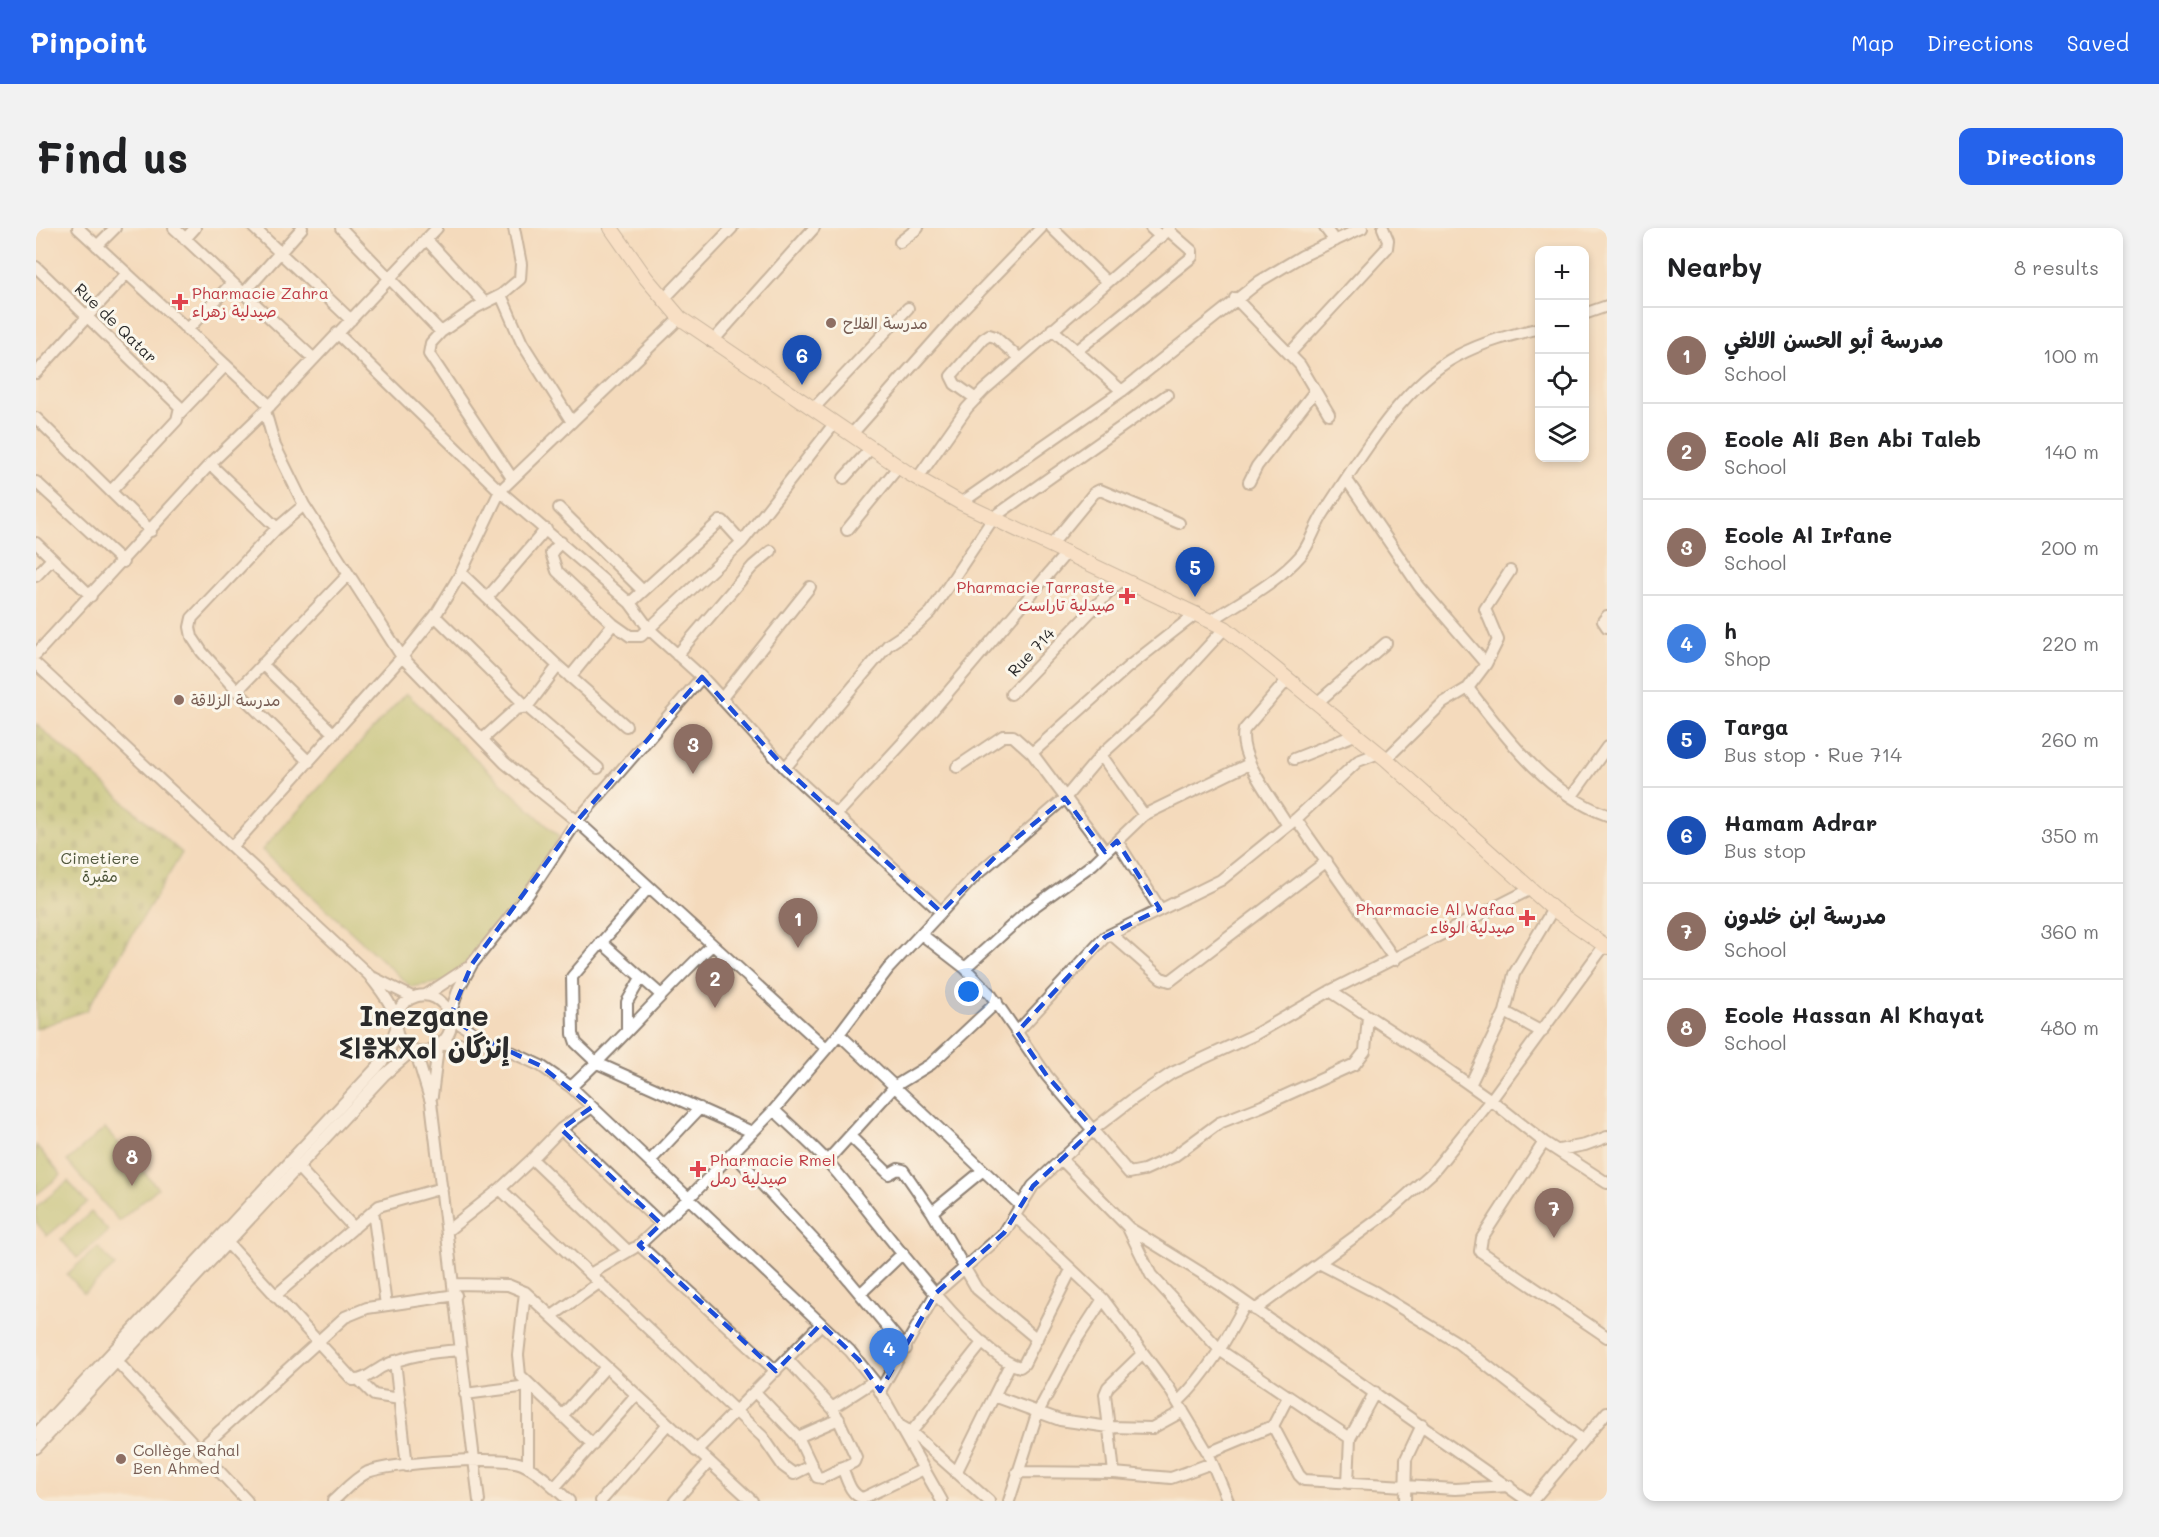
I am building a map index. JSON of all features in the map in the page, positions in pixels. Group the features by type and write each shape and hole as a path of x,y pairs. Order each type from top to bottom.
{"street":[{"path":"78,228 226,365 268,408 275,446 304,505 402,657 432,690 484,738 505,763 577,821 826,1048"},
{"path":"97,246 115,228"},
{"path":"174,228 314,359"},
{"path":"185,239 195,228"},
{"path":"254,228 351,320"},
{"path":"244,293 302,228"},
{"path":"36,654 123,562 210,464 268,408 437,228"},
{"path":"512,478 429,354 431,343 441,332 501,295 520,279 521,264 514,228"},
{"path":"663,300 732,228"},
{"path":"712,342 814,228"},
{"path":"900,242 918,228"},
{"path":"851,435 961,311 1041,228"},
{"path":"1052,228 1106,281"},
{"path":"1078,350 1192,257 1192,251 1166,232 1151,228"},
{"path":"1325,228 1335,241"},
{"path":"961,502 1122,391 1235,298 1274,272 1362,228"},
{"path":"1290,353 1387,249 1388,240 1383,228"},
{"path":"347,230 441,332"},
{"path":"616,230 663,300 680,318 712,342 917,479 1225,628 1357,734 1553,909 1606,946 1491,1100 1433,1172 1387,1213 1321,1264 1250,1307 1181,1406 1152,1428 1109,1427 1037,1414 994,1396"},
{"path":"917,479 976,399 1106,281 1166,232"},
{"path":"426,239 485,303"},
{"path":"36,373 127,273"},
{"name":"Rue de Qatar","path":"39,274 87,316 176,401 180,407 180,413"},
{"path":"187,330 232,283"},
{"path":"501,295 522,343 572,422"},
{"path":"1235,298 1290,353 1329,414"},
{"path":"1589,312 1607,306"},
{"path":"813,409 908,308"},
{"path":"232,847 402,657 435,616 461,573 500,491 680,318"},
{"path":"1052,329 1122,391"},
{"path":"1212,620 1267,584 1297,560 1347,480 1400,406 1436,369 1479,345 1535,329"},
{"path":"338,333 500,491 630,603 650,630 702,677 785,768 941,912"},
{"path":"976,399 955,384 951,376 983,339 989,335 994,337 1019,358"},
{"path":"111,491 226,365"},
{"path":"1249,482 1257,466 1315,391"},
{"path":"785,768 888,645 915,627 931,612 994,517 1167,395"},
{"path":"36,418 151,531"},
{"path":"561,542 551,553 553,565 613,624 630,636 641,636 742,542 834,424"},
{"path":"844,478 871,448"},
{"path":"210,464 277,528"},
{"path":"847,530 899,466"},
{"path":"1347,480 1419,586 1486,664"},
{"path":"36,482 123,562"},
{"path":"1052,544 1094,493 1100,490 1179,524"},
{"path":"304,505 277,528 190,622 194,642 237,691 309,762"},
{"path":"558,508 643,591"},
{"path":"630,603 720,521 723,521 742,542"},
{"path":"487,598 546,529"},
{"path":"36,543 91,596"},
{"path":"677,655 753,566 771,551"},
{"path":"837,814 933,710 1067,552"},
{"path":"36,576 52,559"},
{"path":"1017,1032 1105,937 1221,880 1291,822 1358,761 1382,756 1443,703 1468,688 1486,664 1498,640 1485,609 1510,570"},
{"path":"461,573 558,666 626,726"},
{"path":"237,691 348,575"},
{"name":"Rue 714","path":"1011,694 1122,579"},
{"path":"722,699 810,587"},
{"path":"1032,753 1128,667 1197,613"},
{"path":"435,616 527,707 598,768"},
{"path":"1607,616 1604,621 1607,627"},
{"path":"570,677 613,624"},
{"path":"590,1274 639,1245 688,1199 774,1110 839,1034 888,969 941,912 1002,850 1065,798 1101,755 1149,711 1225,628"},
{"path":"1318,702 1386,643"},
{"path":"36,664 369,975 396,1015"},
{"path":"262,664 334,734"},
{"path":"484,738 516,709 527,707 558,666"},
{"path":"431,1102 440,1046 450,1030 450,1016 459,988 472,964 529,893 577,821 702,677"},
{"path":"1288,678 1244,730 1242,740 1249,764 1291,822 1327,861 1395,960"},
{"path":"1468,688 1524,758 1572,796 1592,809 1607,815"},
{"path":"957,767 1007,734 1013,736 1032,753 1105,851"},
{"path":"1294,759 1357,734"},
{"path":"1572,796 1607,747"},
{"path":"1101,755 1144,815"},
{"path":"965,968 1002,932 1059,886 1093,864 1144,815 1249,764"},
{"path":"1117,841 1160,909"},
{"path":"1112,934 1161,978 1170,981 1327,861"},
{"path":"649,887 576,970 571,985 573,1034 576,1043 597,1063 752,1132"},
{"path":"880,1391 936,1293 1004,1233 1016,1217 1033,1186 1094,1129 1172,1072 1254,1035 1330,991 1531,889"},
{"path":"1470,1085 1505,1012 1514,974 1553,909"},
{"path":"921,934 965,968 997,1002 1047,1076 1129,1173 1144,1170 1173,1156 1219,1123 1355,1064 1365,1051 1368,1016"},
{"path":"601,942 660,994"},
{"path":"571,1088 660,994 712,945"},
{"path":"36,1434 113,1357 294,1164 382,1062 390,1049 399,1008 412,997 426,995 472,964"},
{"path":"369,975 412,997"},
{"path":"627,1029 627,1002 641,978"},
{"path":"1330,991 1470,1085 1544,1142 1559,1149 1607,1183"},
{"path":"426,995 444,1005 450,1016 492,1043 533,1061 571,1088 859,1360 880,1391 942,1501"},
{"path":"827,1161 895,1086 932,1064 997,1002"},
{"path":"1505,1012 1542,1032"},
{"path":"395,1031 402,1042 414,1050 431,1051 440,1046 492,1043"},
{"path":"839,1034 1020,1206"},
{"path":"414,1050 431,1102 455,1290 472,1459 479,1501"},
{"path":"294,1164 384,1075 414,1050"},
{"path":"447,1232 500,1190 561,1129 592,1107"},
{"path":"650,1161 700,1108"},
{"path":"774,1110 827,1161 936,1293 983,1342 1010,1364 1022,1366 1071,1270"},
{"path":"561,1129 661,1224"},
{"path":"850,1136 887,1173 903,1170 932,1212 983,1296 1037,1339"},
{"path":"1559,1149 1585,1146 1607,1137"},
{"path":"1544,1142 1482,1238 1480,1251 1607,1337"},
{"path":"733,1153 860,1294 906,1349"},
{"path":"532,1159 628,1251"},
{"path":"1061,1160 1129,1228 1375,1392 1530,1501 1582,1440 1605,1417"},
{"path":"294,1164 354,1228"},
{"path":"932,1212 982,1171"},
{"path":"275,1296 373,1211 387,1202 442,1188"},
{"path":"500,1190 763,1437 790,1473 798,1473 812,1465"},
{"path":"373,1211 386,1305"},
{"path":"1016,1217 1102,1299 1181,1406 1210,1458 1228,1501"},
{"path":"1129,1228 1151,1275 1221,1351 1350,1438"},
{"path":"224,1239 348,1377 360,1381 374,1395 400,1399"},
{"path":"639,1245 776,1371"},
{"path":"860,1294 903,1253"},
{"path":"1321,1264 1375,1292 1458,1343 1582,1440"},
{"path":"552,1316 599,1282"},
{"path":"199,1450 316,1343 353,1313 455,1290 508,1285 525,1292 708,1463 752,1501"},
{"path":"525,1292 518,1355 520,1375 528,1386 592,1445"},
{"path":"1009,1501 1037,1414 1102,1299"},
{"path":"696,1451 737,1412 821,1324"},
{"path":"911,1432 942,1397 948,1384 983,1342"},
{"path":"360,1381 395,1361 416,1355 460,1350"},
{"path":"1114,1473 1104,1398 1106,1390 1142,1354"},
{"path":"36,1448 113,1357"},
{"path":"113,1357 247,1501"},
{"path":"756,1392 798,1437 815,1475 820,1478 854,1462 856,1457 832,1408 787,1359"},
{"path":"395,1361 407,1466"},
{"path":"956,1473 1010,1364"},
{"path":"562,1416 606,1367"},
{"path":"832,1408 874,1381"},
{"path":"465,1394 528,1386"},
{"path":"528,1386 528,1467"},
{"path":"1348,1483 1350,1438 1375,1392"},
{"path":"554,1488 636,1395"},
{"path":"1017,1472 1114,1473 1171,1478 1273,1426 1288,1397"},
{"path":"798,1437 838,1419"},
{"path":"601,1501 667,1425"},
{"path":"899,1425 911,1432 989,1501"},
{"path":"1405,1501 1408,1451 1422,1425"},
{"path":"1273,1426 1301,1478 1455,1489 1509,1486"},
{"path":"333,1501 369,1472 472,1459 512,1462 528,1467 569,1501"},
{"path":"675,1501 708,1463"},
{"path":"842,1467 852,1491 857,1497 863,1498 924,1469"}],"highlighted area":[{"path":"702,677 785,768 941,912 1002,850 1065,798 1105,852 1117,841 1160,909 1105,937 1017,1032 1047,1076 1094,1129 1033,1186 1004,1233 936,1293 880,1391 859,1360 821,1324 776,1371 639,1245 661,1224 561,1129 592,1107 541,1066 481,1038 450,1017 472,964 577,821"}],"green space":[{"path":"406,693 559,837 531,889 450,981 411,987 262,850"},
{"name":"Cimetiere مقبرة","path":"36,724 182,853 87,1010 36,1029"},
{"path":"105,1128 158,1188 119,1221 67,1161"},
{"path":"36,1145 61,1175 36,1195"},
{"path":"68,1181 87,1203 47,1236 36,1222 36,1207"},
{"path":"91,1212 108,1231 77,1258 61,1239"},
{"path":"98,1247 115,1266 84,1293 67,1274"}],"place":[{"name":"Pharmacie Zahra صيدلية زهراء","path":"180,302"},
{"name":"مدرسة الفلاح","path":"831,323"},
{"name":"Hamam Adrar","path":"802,385"},
{"name":"Pharmacie Tarraste صيدلية تاراست","path":"1127,596"},
{"name":"Targa","path":"1195,597"},
{"name":"مدرسة الزلاقة","path":"179,700"},
{"name":"Ecole Al Irfane","path":"693,774"},
{"name":"Pharmacie Al Wafaa صيدلية الوفاء","path":"1527,918"},
{"name":"مدرسة أبو الحسن الالغي","path":"798,948"},
{"name":"Ecole Ali Ben Abi Taleb","path":"715,1008"},
{"name":"Pharmacie Rmel صيدلية رمل","path":"698,1169"},
{"name":"Ecole Hassan Al Khayat","path":"132,1186"},
{"name":"مدرسة ابن خلدون","path":"1554,1238"},
{"name":"h","path":"889,1378"},
{"name":"Collège Rahal Ben Ahmed","path":"121,1459"}],"district":[{"name":"Inezgane ⵉⵏⴻⵣⴳⴰⵏ إنزگان","path":"424,1032"}]}
